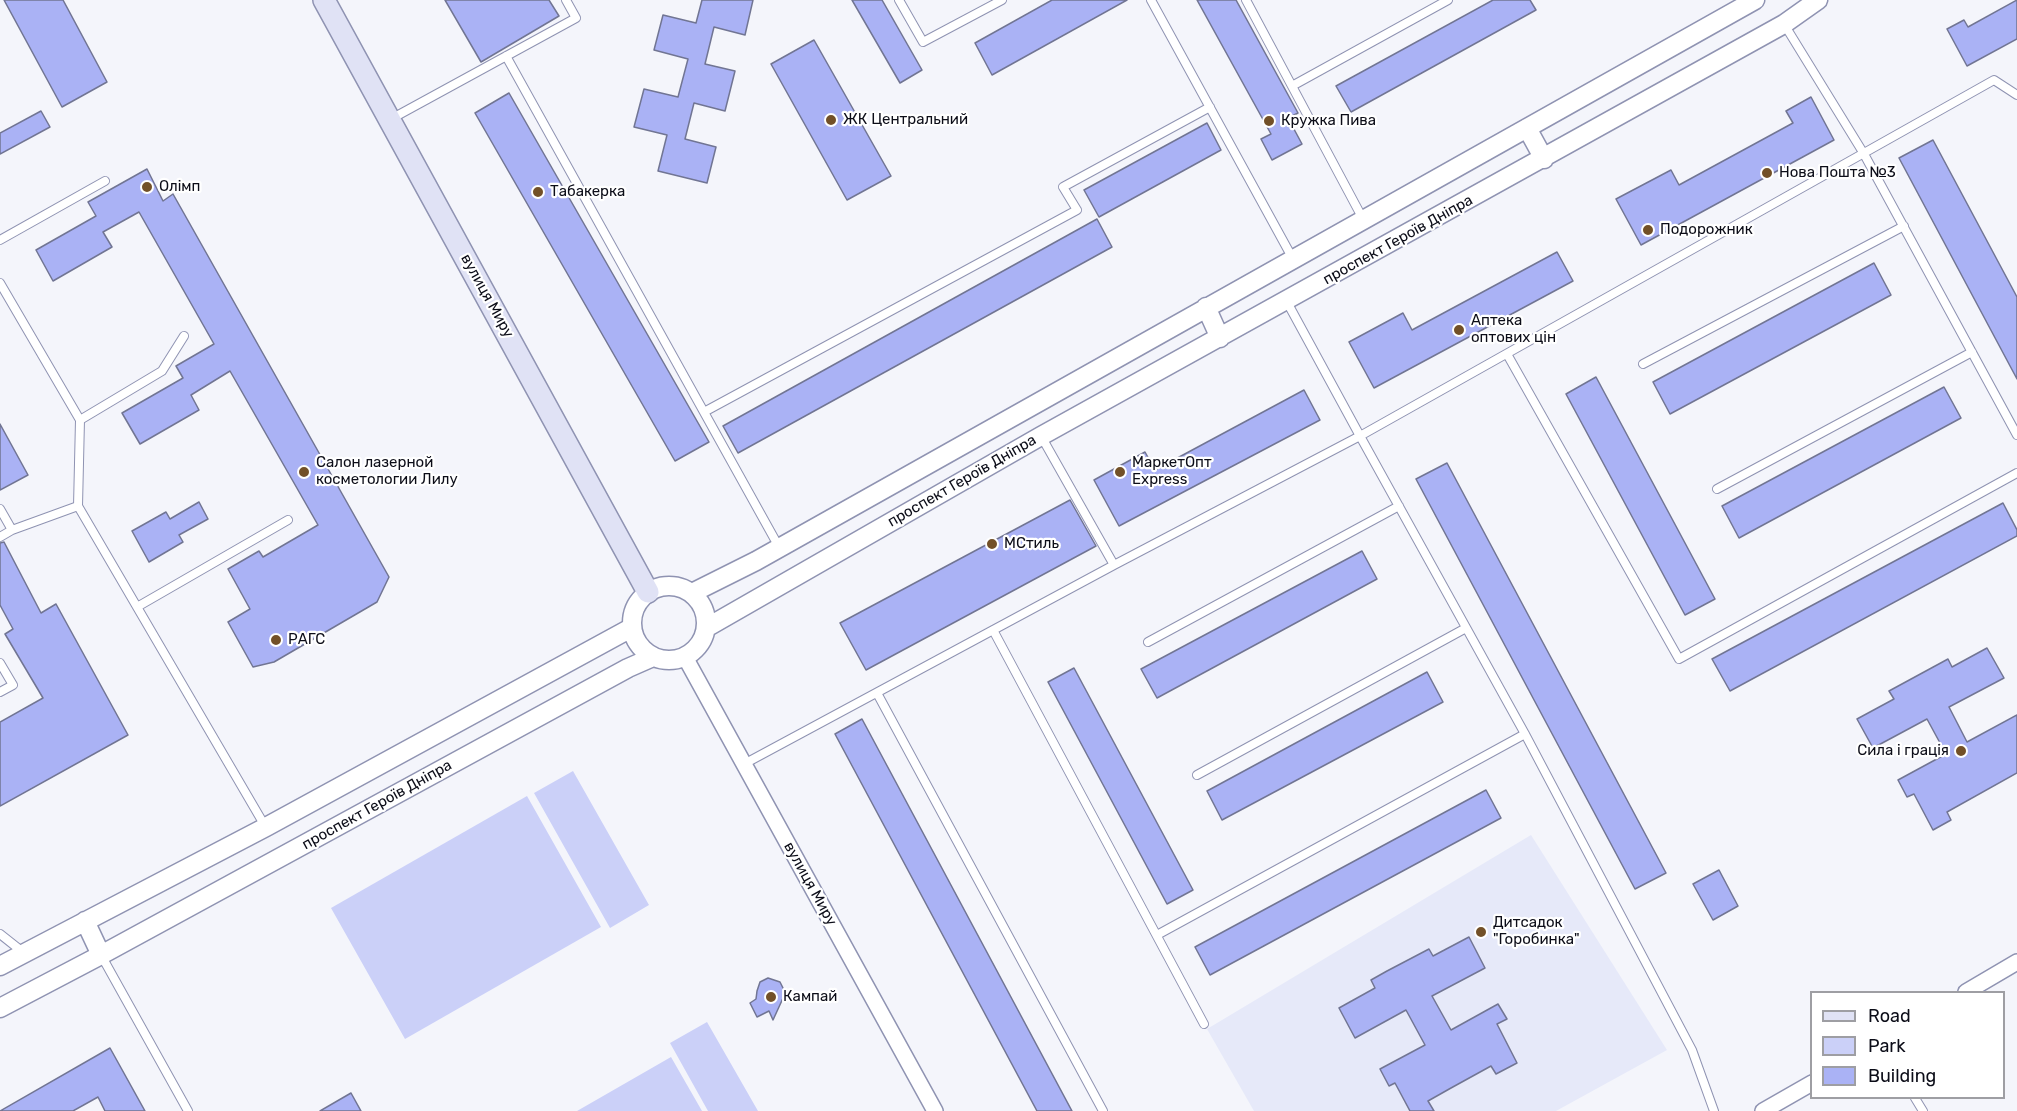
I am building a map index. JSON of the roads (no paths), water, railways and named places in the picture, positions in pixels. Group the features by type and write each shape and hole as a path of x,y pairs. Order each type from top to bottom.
{"main road":[{"name":"вулиця Миру","path":"324,0 648,592"}],"street":[{"name":"проспект Героїв Дніпра","path":"692,594 1755,0"},
{"name":"проспект Героїв Дніпра","path":"706,628 1041,436 1287,302 1785,24 1818,0"},
{"path":"1527,128 1544,159"},
{"path":"1206,308 1220,338"},
{"path":"659,587 682,588 692,594 701,603 706,615 703,640 696,650 674,661 653,657 638,644 631,628 633,612 639,601 648,592 659,587"},
{"path":"0,966 266,827 631,628"},
{"name":"проспект Героїв Дніпра","path":"0,1008 628,668 653,657"},
{"name":"вулиця Миру","path":"685,657 934,1111"},
{"path":"85,921 101,955"},
{"path":"1969,991 2017,962"},
{"path":"1763,1111 1810,1084"}],"lane":[{"path":"390,119 576,18 566,0"},
{"path":"899,0 924,42 1002,0"},
{"path":"1151,0 1293,259"},
{"path":"1246,0 1363,219"},
{"path":"1292,86 1448,0"},
{"path":"1785,24 1864,154 2017,435"},
{"path":"507,56 779,547"},
{"path":"744,764 1360,436 1994,80 2017,95"},
{"path":"704,412 1077,210 1063,187 1210,107"},
{"path":"0,240 105,181"},
{"path":"1643,364 1904,226"},
{"path":"0,283 80,420 78,506 266,827"},
{"path":"1287,302 1525,735 1692,1050 1714,1111"},
{"path":"80,420 162,371 184,336"},
{"path":"1717,489 1972,352"},
{"path":"1507,354 1679,659 2017,474"},
{"path":"1041,436 1114,565"},
{"path":"0,537 12,530 78,506"},
{"path":"1148,642 1399,506"},
{"path":"0,509 12,530"},
{"path":"137,607 288,520"},
{"path":"1197,775 1466,628"},
{"path":"993,630 1204,1024"},
{"path":"0,663 13,685 0,692"},
{"path":"876,693 1103,1111"},
{"path":"1157,935 1525,735"},
{"path":"0,934 24,953"},
{"path":"101,955 188,1111"}],"place":[{"name":"ЖК Центральний","path":"831,120"},
{"name":"Кружка Пива","path":"1269,121"},
{"name":"Нова Пошта №3","path":"1767,173"},
{"name":"Олімп","path":"147,187"},
{"name":"Табакерка","path":"538,192"},
{"name":"Подорожник","path":"1648,230"},
{"name":"Аптека оптових цін","path":"1459,330"},
{"name":"Салон лазерной косметологии Лилу","path":"304,472"},
{"name":"МаркетОпт Express","path":"1120,472"},
{"name":"МСтиль","path":"992,544"},
{"name":"РАГС","path":"276,640"},
{"name":"Сила і грація","path":"1961,751"},
{"name":"Дитсадок \"Горобинка\"","path":"1481,932"},
{"name":"Кампай","path":"771,997"}]}
